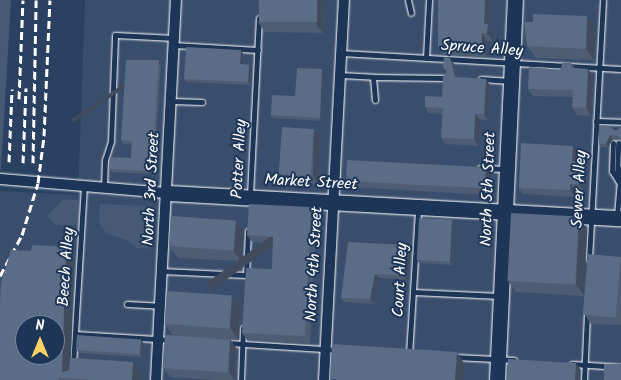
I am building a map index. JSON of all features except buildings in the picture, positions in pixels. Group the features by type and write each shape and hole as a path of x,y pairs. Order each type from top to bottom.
{"street":[{"name":"North 3rd Street","path":"156,380 176,0"},
{"name":"North 4th Street","path":"324,380 334,201 339,160 340,76 344,0"},
{"name":"North 5th Street","path":"497,380 515,0"},
{"name":"Market Street","path":"0,179 250,200 334,201 619,218"}],"lane":[{"path":"408,0 411,13"},
{"path":"426,58 429,0"},
{"name":"Sewer Alley","path":"589,266 603,0"},
{"name":"Potter Alley","path":"250,200 260,10"},
{"path":"104,187 105,160 110,140 115,35 258,50"},
{"name":"Spruce Alley","path":"341,54 621,69"},
{"path":"340,76 447,78"},
{"path":"374,77 375,100"},
{"path":"470,79 510,81"},
{"path":"171,101 202,102"},
{"path":"596,121 618,122 616,130"},
{"path":"616,143 612,171 620,180"},
{"path":"475,168 507,169"},
{"path":"619,218 621,168"},
{"name":"Beech Alley","path":"73,371 84,186"},
{"name":"Court Alley","path":"409,354 418,207"},
{"name":"Potter Alley","path":"246,285 249,219"},
{"path":"162,271 246,275"},
{"path":"413,292 501,296"},
{"path":"127,304 160,306"},
{"path":"584,380 588,306"},
{"path":"241,380 243,324"},
{"path":"75,334 176,340"},
{"path":"222,343 348,351"},
{"path":"401,354 419,354"},
{"path":"447,356 520,360"},
{"path":"565,364 621,367"}],"shaded area":[{"path":"0,0 11,0 1,170 0,169"},
{"path":"85,0 621,0 621,380 0,380 0,191 78,195"},
{"path":"62,200 79,200 78,225 55,225 47,216"},
{"path":"100,204 150,206 148,249 136,248 127,240 107,234 99,223"}],"railway":[{"path":"19,99 23,0"},
{"path":"33,163 36,0"},
{"path":"0,276 22,235 38,183 44,136 50,0"},
{"path":"23,163 26,88"},
{"path":"9,162 12,89"}]}
